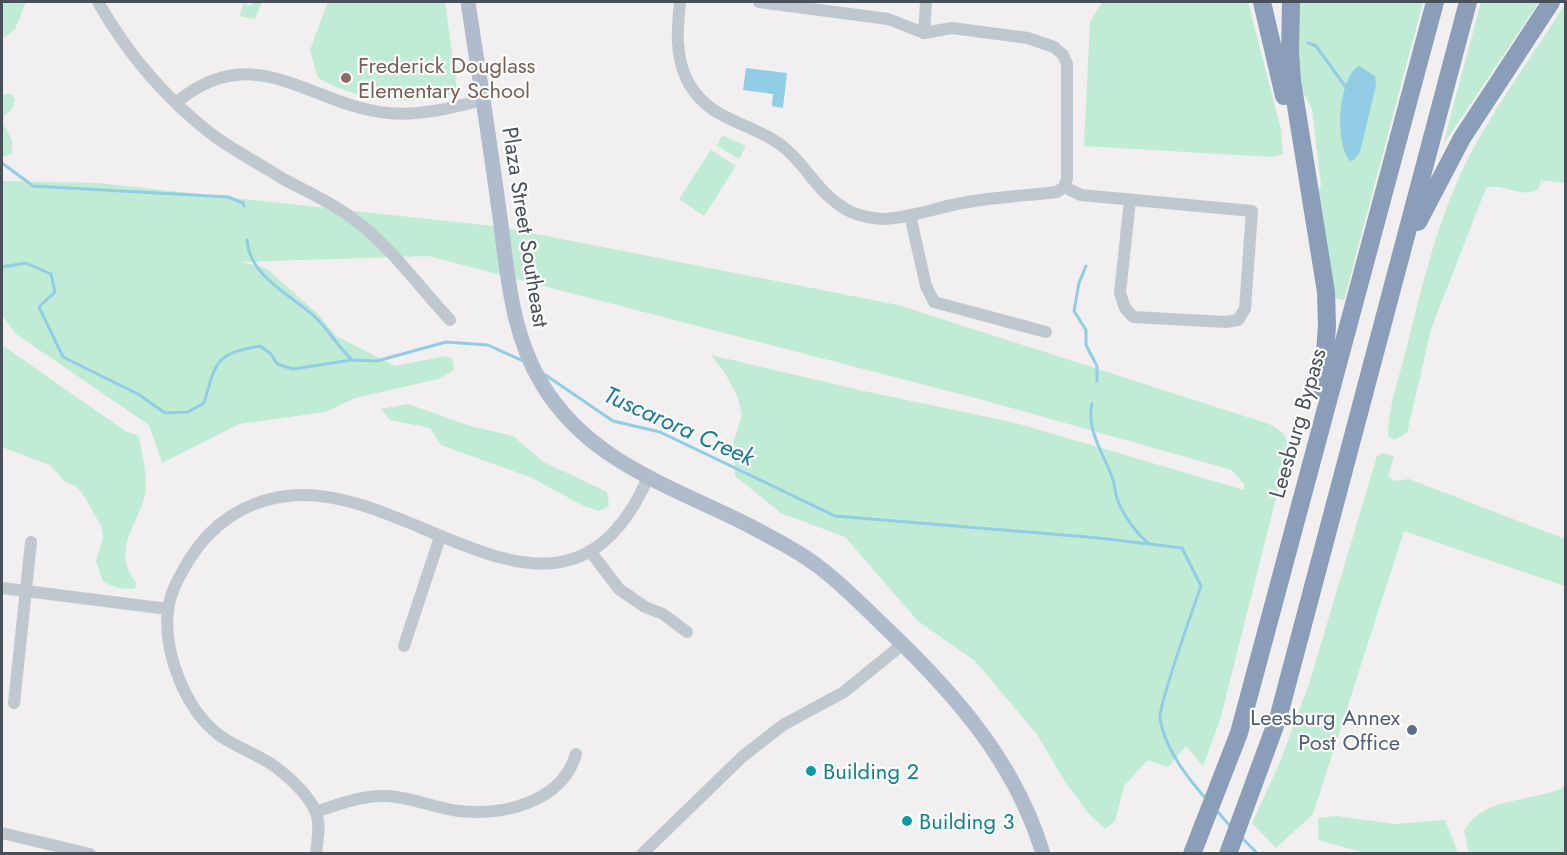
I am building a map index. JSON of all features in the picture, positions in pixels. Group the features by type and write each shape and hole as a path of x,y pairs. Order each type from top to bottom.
{"highway":[{"path":"1262,2 1306,176"},
{"path":"1291,2 1290,52 1306,176 1318,240 1327,326 1322,393 1300,499"},
{"name":"Leesburg Bypass","path":"1195,846 1229,760 1325,415 1435,2"},
{"path":"1228,854 1252,794 1279,715 1468,2"},
{"path":"1401,256 1445,166 1551,2"}],"main road":[{"name":"Plaza Street Southeast","path":"468,2 513,306 528,360 563,413 583,434 634,472 752,527 823,569 903,644 970,716 1005,766 1022,799 1043,854"}],"street":[{"path":"98,2 120,38 140,64 177,102 215,136 351,217 382,243 450,320"},
{"path":"680,2 678,45 682,70 689,84 712,110 727,120 778,143 797,157 819,188 839,205 859,215 880,219 910,215 985,199 1057,192 1064,187 1067,179 1066,64 1063,55 1053,47 1028,39 952,28 924,33 888,19 759,2"},
{"path":"924,33 926,2"},
{"path":"177,102 189,92 207,83 248,75 267,75 368,109 387,113 442,110 482,100"},
{"path":"1064,187 1081,195 1252,211 1245,309 1238,320 1226,322 1134,317 1125,308 1120,293 1130,200"},
{"path":"910,215 926,286 934,302 1046,332"},
{"path":"316,854 316,812 282,771 219,735 201,716 177,672 169,638 168,609 178,578 208,533 233,514 271,499 300,495 329,496 508,560 527,563 568,560 590,551 620,528 632,512 648,478"},
{"path":"404,646 440,537"},
{"path":"14,703 32,542"},
{"path":"590,551 619,589 645,607 663,614 687,632"},
{"path":"2,588 25,593 168,609"},
{"path":"642,854 749,751 783,725 844,692 903,644"},
{"path":"316,812 363,797 385,796 416,800 457,811 491,812 508,809 555,788 571,771 576,754"},
{"path":"2,833 90,854"}],"green space":[{"path":"2,2 26,2 15,29 2,39"},
{"path":"253,2 262,2 255,19 239,16 244,3 251,6"},
{"path":"328,2 445,2 457,89 447,96 413,100 385,100 344,90 318,78 310,50"},
{"path":"1102,2 1248,2 1281,130 1283,154 1273,157 1084,146 1090,22"},
{"path":"1299,2 1423,2 1344,300 1331,297 1318,192 1321,185 1312,109 1298,82"},
{"path":"1481,2 1539,2 1443,145"},
{"path":"1565,4 1565,183 1541,180 1539,188 1526,192 1499,187 1486,188 1431,329 1407,433 1394,440 1388,436 1392,402 1426,273 1449,201 1481,135"},
{"path":"2,94 11,94 15,99 12,109 4,116 3,122 12,141 12,154 2,157"},
{"path":"722,135 746,146 739,159 717,146"},
{"path":"711,150 736,166 704,216 679,199"},
{"path":"2,181 98,183 501,227 898,305 1269,424 1284,435 1287,454 1220,720 1203,766 1186,746 1168,767 1148,760 1124,786 1115,821 1105,829 1089,814 1066,783 1036,733 975,661 918,621 845,537 781,513 735,476 734,440 742,416 738,398 725,373 711,355 859,390 1016,423 1244,490 1244,484 1232,470 983,400 428,256 241,262 266,268 319,315 336,336 395,366 445,356 452,358 454,370 438,379 355,398 325,412 239,424 162,463 149,425 16,334 2,315"},
{"path":"2,345 125,431 139,436 146,487 144,500 129,535 125,558 128,570 136,582 135,589 118,588 103,582 96,561 103,538 101,526 76,486 65,482 50,465 2,447"},
{"path":"408,404 470,426 513,436 542,461 607,492 609,506 599,511 584,506 532,478 441,445 430,428 390,420 381,409"},
{"path":"1383,453 1394,456 1388,477 1396,481 1409,479 1565,539 1565,586 1404,531 1313,814 1276,848 1252,823 1280,762 1309,684 1377,456"},
{"path":"1565,786 1565,853 1469,853 1464,831 1473,819 1484,811 1510,801 1553,792"},
{"path":"1336,816 1396,824 1445,820 1458,853 1366,853 1318,840 1318,818"}],"water":[{"path":"1359,66 1375,76 1376,85 1360,152 1354,160 1350,161 1342,141 1341,111 1346,83"},
{"path":"746,68 787,73 783,108 772,106 773,94 743,90"}],"waterway":[{"path":"1308,43 1316,46 1345,86"},
{"path":"2,163 33,186 228,197 243,203 244,206"},
{"path":"247,240 255,264 263,274 315,317 352,360"},
{"name":"Tuscarora Creek","path":"2,267 26,263 51,274 55,292 39,307 63,357 138,394 165,413 188,412 204,403 211,378 219,362 234,352 260,346 271,354 277,364 293,369 352,360 377,361 446,342 488,345 523,361"},
{"path":"1086,266 1079,283 1074,311 1086,330 1086,345 1097,366 1097,381"},
{"name":"Tuscarora Creek","path":"544,374 613,421 660,432 835,516 1099,538 1182,548 1201,586 1170,677 1160,719 1172,752 1184,772 1206,799"},
{"path":"1092,404 1091,424 1113,479 1118,501 1131,524 1148,543"},
{"name":"Tuscarora Creek","path":"1217,811 1230,826"},
{"name":"Tuscarora Creek","path":"1241,837 1258,854"}],"place":[{"name":"Frederick Douglass Elementary School","path":"346,78"},
{"name":"Leesburg Annex Post Office","path":"1412,730"},
{"name":"Building 2","path":"811,771"},
{"name":"Building 3","path":"907,821"}]}
